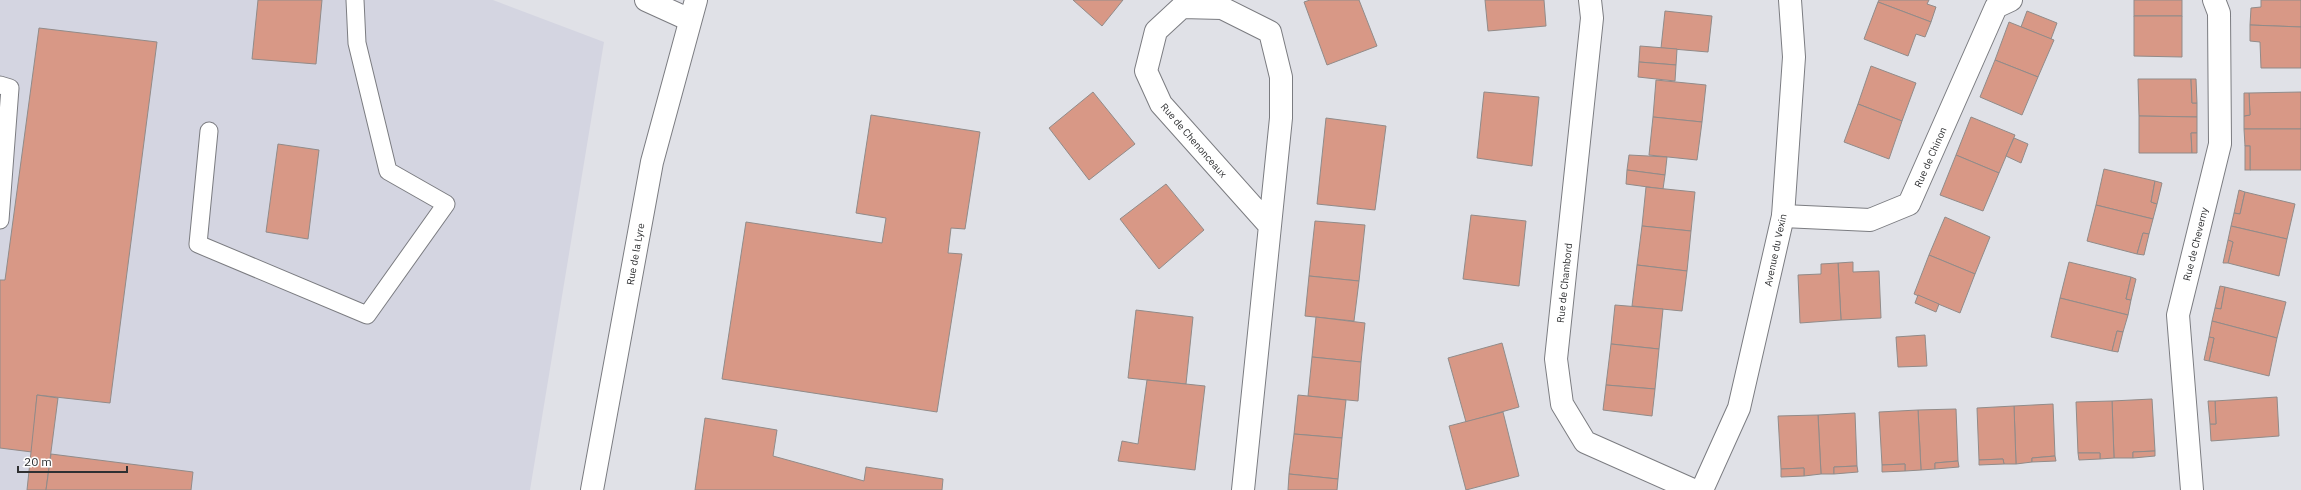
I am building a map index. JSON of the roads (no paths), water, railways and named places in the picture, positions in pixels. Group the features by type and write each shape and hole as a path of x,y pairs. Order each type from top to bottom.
{"street":[{"name":"Rue de la Lyre","path":"592,490 652,162 693,10 646,0"},
{"name":"Rue de Chambord","path":"1590,0 1592,18 1556,359 1562,404 1585,442 1693,490"},
{"name":"Avenue du Vexin","path":"1702,490 1739,408 1783,216 1794,57 1790,0"},
{"name":"Rue de Chinon","path":"1783,216 1870,220 1909,204 1996,6 2011,0"},
{"name":"Rue de Cheverny","path":"2192,490 2178,315 2220,144 2219,13 2214,0"},
{"name":"Rue de Chenonceaux","path":"1243,490 1270,226 1281,118 1280,77 1270,32 1222,8 1182,6 1156,31 1146,71 1161,104 1270,226"}],"lane":[{"path":"210,131 198,244 367,315 446,204 388,171 357,43 355,0"},
{"path":"0,85 10,88 0,220"}]}
